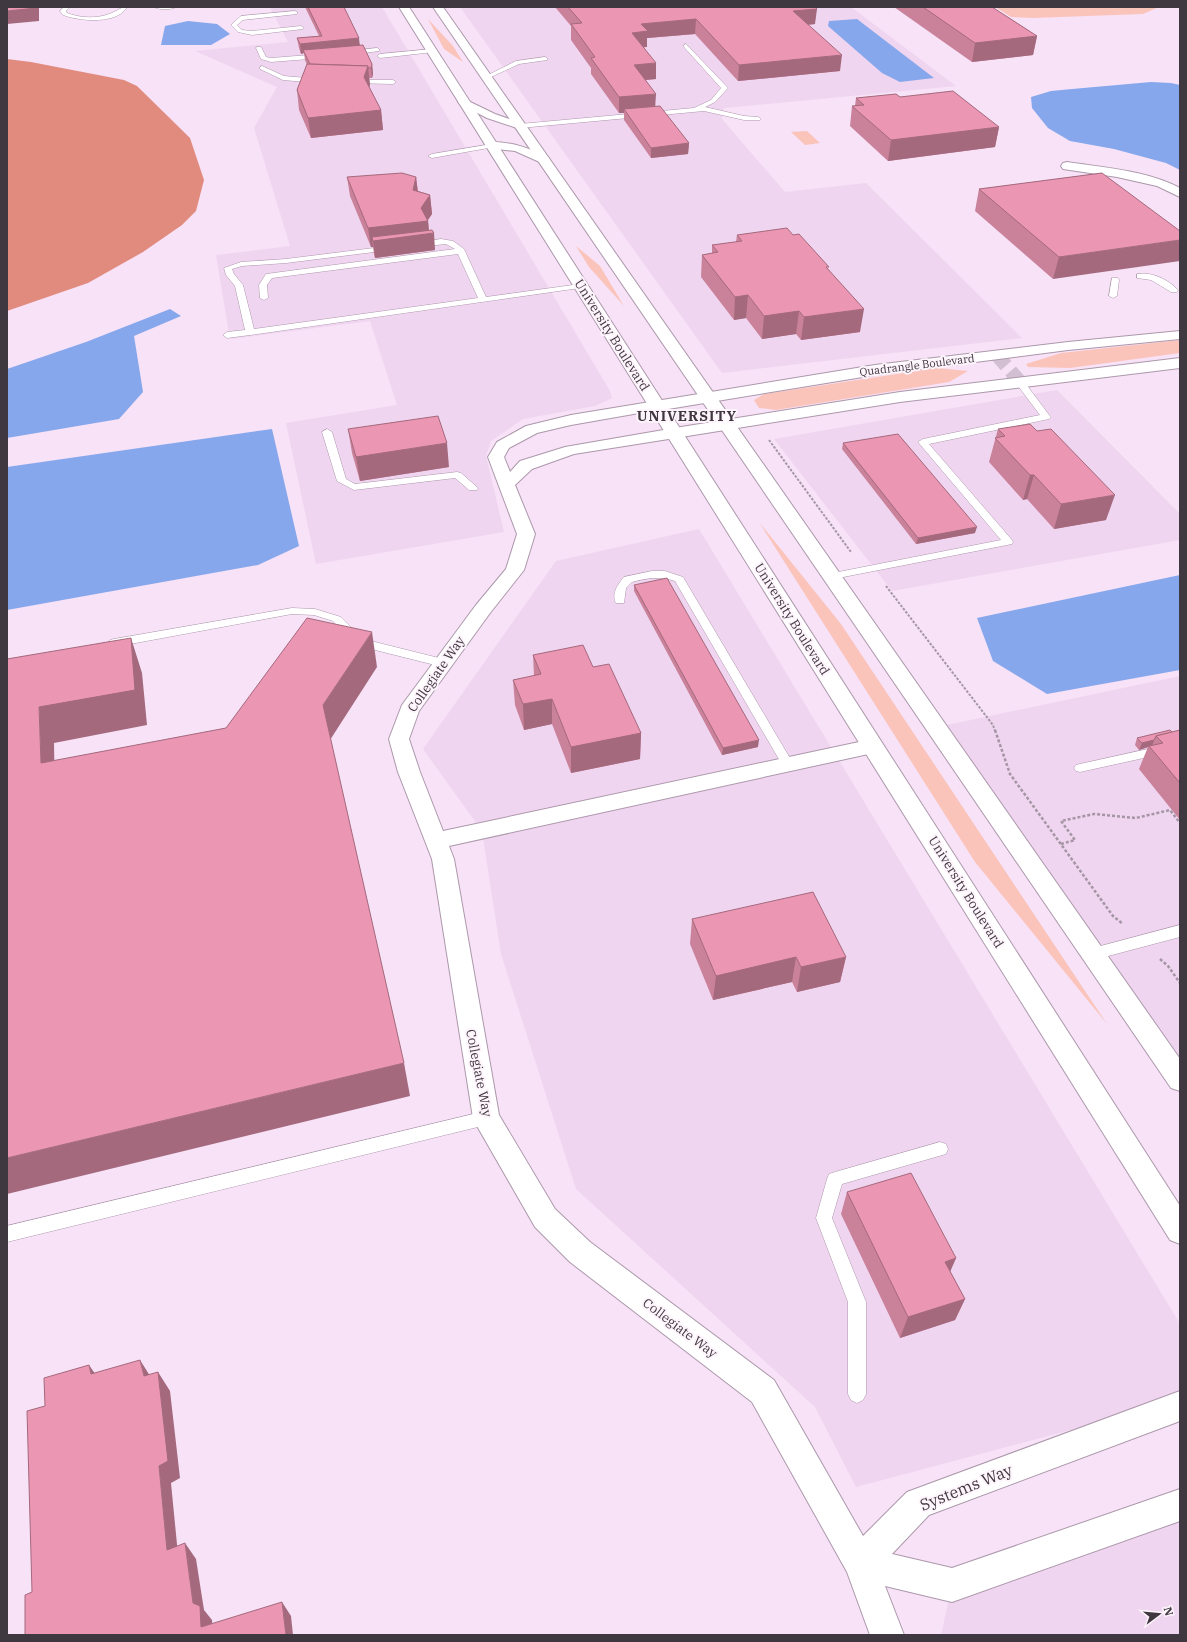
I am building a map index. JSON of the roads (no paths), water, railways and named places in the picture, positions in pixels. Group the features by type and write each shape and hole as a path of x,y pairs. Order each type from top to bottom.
{"main road":[{"name":"University Boulevard","path":"404,7 1180,1230"},
{"path":"438,7 1180,1080"},
{"path":"464,102 491,116 520,126"},
{"path":"492,146 519,148 544,160"},
{"path":"1067,166 1117,173 1161,183 1180,192"},
{"name":"Quadrangle Boulevard","path":"656,406 883,369 1061,347 1180,336"},
{"path":"507,484 526,465 571,450 900,396 1180,364"},
{"name":"Collegiate Way","path":"656,406 571,420 532,429 503,445 496,457 526,534 515,570 483,609 409,710 399,739 409,772 443,859 486,1118 545,1218 580,1252 763,1391 860,1563 887,1635"},
{"path":"436,841 873,746"},
{"name":"Systems Way","path":"860,1563 918,1503 1180,1406"},
{"path":"860,1563 952,1585 1180,1505"}],"lane":[{"path":"65,7 63,12 70,17 86,19 115,14 124,7"},
{"path":"157,7 173,7"},
{"path":"295,13 241,18 234,25 240,31 252,33 301,28"},
{"path":"686,46 725,88 713,101 692,110"},
{"path":"259,48 262,58 271,60 332,55"},
{"path":"339,54 432,51"},
{"path":"487,76 518,62 545,59"},
{"path":"262,68 283,78 324,81"},
{"path":"347,82 394,82"},
{"path":"520,126 704,109 744,118 758,119"},
{"path":"432,156 492,146"},
{"path":"250,332 239,285 230,275 228,268 241,264 286,261 444,242 454,244 461,251 483,299"},
{"path":"264,298 263,285 269,276 461,251"},
{"path":"1140,276 1146,275 1158,279 1174,290"},
{"path":"1113,296 1115,280"},
{"path":"228,335 580,286"},
{"path":"832,576 1008,542 923,442 1046,417 1020,382"},
{"path":"327,432 342,481 354,487 457,475 473,488"},
{"path":"620,601 621,588 628,579 652,574 665,574 679,579 788,765"},
{"path":"100,646 292,611 315,612 337,619 359,642 443,663"},
{"path":"1080,768 1180,746"},
{"path":"1093,954 1180,931"},
{"path":"7,1234 486,1118"},
{"path":"857,1394 857,1302 824,1218 835,1180 940,1149"}],"water":[{"path":"857,19 934,78 900,82 882,73 828,26 829,21"},
{"path":"188,21 217,24 230,34 211,45 161,45 165,26"},
{"path":"1151,82 1180,85 1180,170 1166,163 1114,149 1070,141 1048,128 1032,108 1031,97 1051,91"},
{"path":"170,309 181,316 134,336 143,392 119,419 7,438 7,369 86,342"},
{"path":"272,429 299,546 258,565 7,610 7,467"},
{"path":"1180,575 1180,670 1047,694 993,661 977,618"}],"tunnel":[{"path":"997,355 1020,382"}],"district":[{"name":"UNIVERSITY","path":"687,416"}]}
